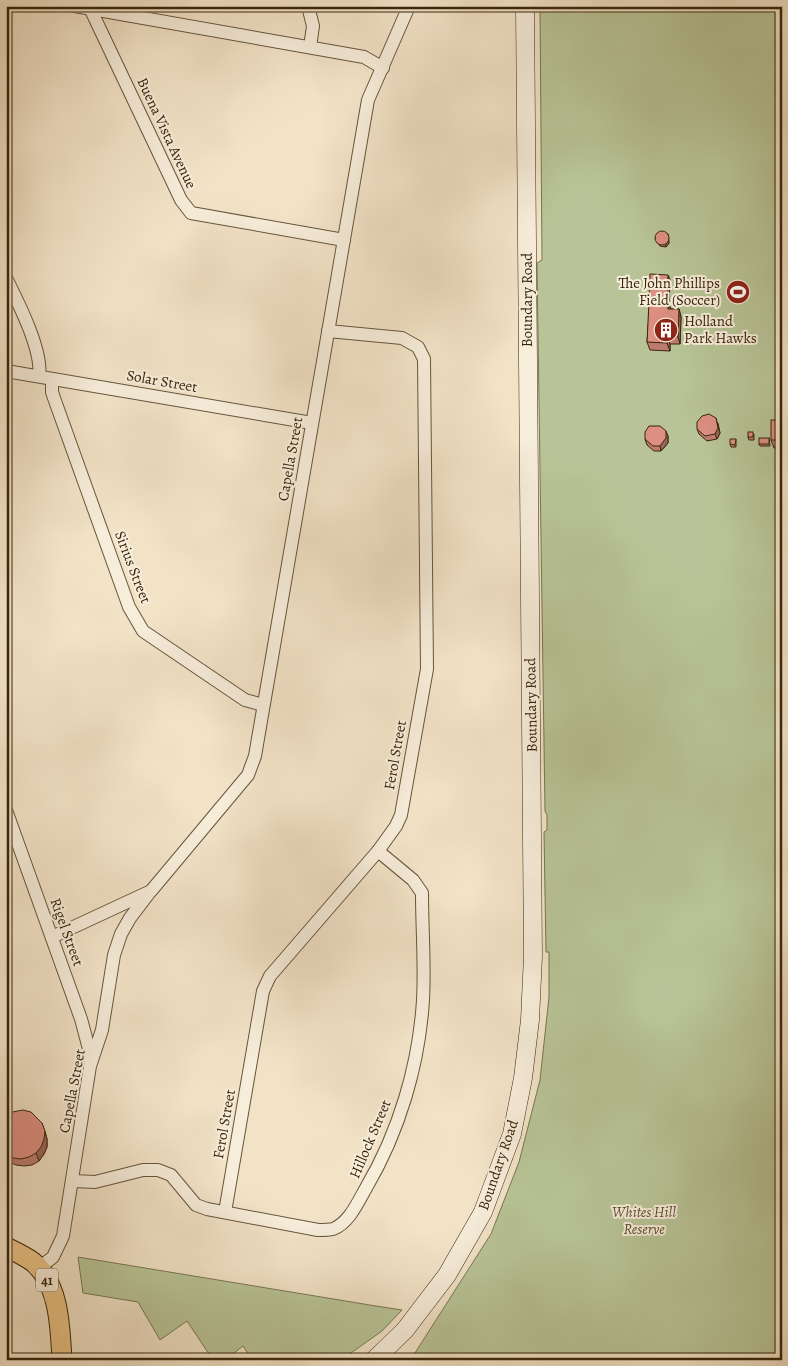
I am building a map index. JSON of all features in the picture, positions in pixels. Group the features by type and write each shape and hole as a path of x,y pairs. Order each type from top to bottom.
{"main road":[{"name":"Boundary Road","path":"374,1360 405,1330 447,1274 483,1212 512,1134 523,1078 530,1020 533,956 525,6"},
{"name":"41","path":"6,1247 28,1258 39,1268 49,1283 55,1299 62,1360"}],"street":[{"path":"75,6 364,57 383,68"},
{"path":"308,6 313,26 310,47"},
{"name":"Capella Street","path":"39,1268 52,1258 58,1250 63,1236 90,1066 102,1030 114,954 118,941 130,918 151,891 248,775 255,756 368,100 409,6"},
{"name":"Buena Vista Avenue","path":"90,8 181,200 191,213 344,240"},
{"path":"6,278 33,342 39,360 39,376"},
{"name":"Ferol Street","path":"225,1212 263,991 270,976 378,851 396,826 401,814 427,669 424,359 418,347 402,338 328,331"},
{"name":"Solar Street","path":"6,371 312,423"},
{"name":"Sirius Street","path":"52,379 54,398 130,607 143,631 245,700 263,705"},
{"name":"Rigel Street","path":"6,810 81,1020 89,1049 90,1066"},
{"name":"Hillock Street","path":"73,1181 95,1182 143,1170 158,1170 170,1175 196,1205 207,1209 318,1230 333,1229 343,1222 353,1211 382,1159 400,1115 410,1082 423,1000 422,893 413,880 378,851"},
{"name":"Capella Street","path":"52,938 151,891"}],"green space":[{"name":"Whites Hill Reserve","path":"540,6 782,6 782,1360 408,1360 413,1356 491,1234 519,1162 540,1080 549,997 549,952 546,952 544,832 547,830 547,815 545,811 537,263 542,260"},
{"path":"78,1257 402,1310 382,1331 341,1360 252,1360 243,1346 225,1360 213,1360 187,1321 160,1340 138,1302 83,1293"}],"building":[{"path":"662,231 667,233 669,238 667,243 662,245 657,243 655,238 657,233"},
{"path":"650,274 668,275 667,300 649,300"},
{"name":"Holland Park Hawks","path":"649,302 668,303 668,309 679,309 678,337 667,336 667,343 647,342"},
{"path":"709,414 716,418 718,428 715,434 705,436 697,429 697,422 702,416"},
{"path":"771,420 782,420 782,440 771,440"},
{"path":"649,426 660,426 666,431 666,438 660,446 653,446 645,439 645,432"},
{"path":"748,432 753,432 753,437 748,437"},
{"path":"759,438 769,438 769,444 759,444"},
{"path":"730,439 736,439 735,445 730,444"},
{"path":"23,1110 31,1112 42,1123 45,1131 41,1147 36,1153 21,1159 13,1158 6,1154 6,1114"}],"place":[{"name":"The John Phillips Field (Soccer)","path":"738,292"},
{"name":"Holland Park Hawks","path":"666,330"}]}
